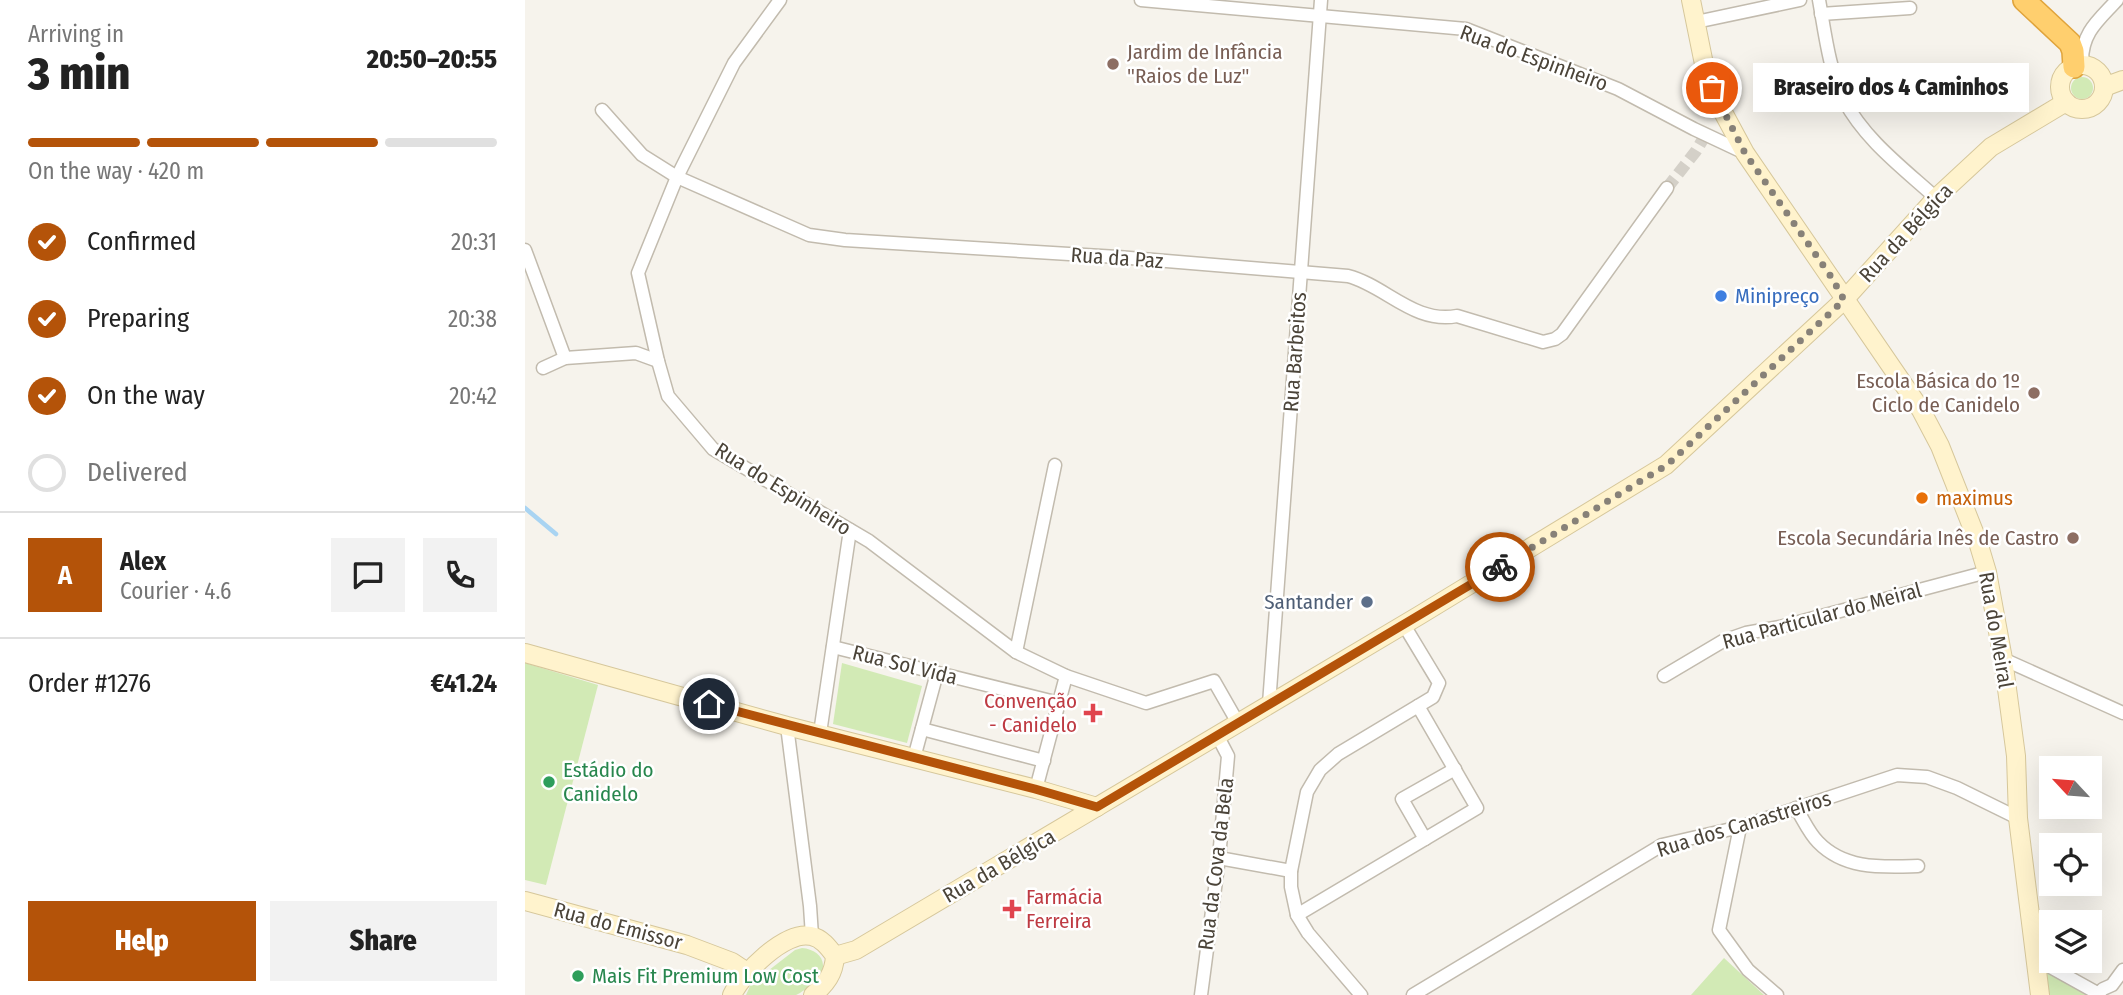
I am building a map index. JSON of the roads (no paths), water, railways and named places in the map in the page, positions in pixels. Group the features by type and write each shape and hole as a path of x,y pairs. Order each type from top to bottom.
{"highway":[{"path":"2024,0 2070,43 2078,66"}],"main road":[{"name":"Rua do Meiral","path":"1691,0 1706,74 1717,101 1745,153 1921,410 1940,446 1978,542 1987,572 2003,659 2016,756 2018,818 2040,995"},
{"path":"2078,66 2095,69 2103,80 2104,87 2094,106 2079,109 2066,102 2060,90 2068,70 2078,66"},
{"path":"2104,87 2123,80"},
{"name":"Rua da Bélgica","path":"835,956 856,950 1404,625 1667,465 1844,300 1937,198 1991,147 2066,102"},
{"path":"525,653 787,726 1097,807"},
{"name":"Rua do Emissor","path":"525,901 687,945 732,962 747,972"},
{"path":"732,995 747,972 783,942 798,936 812,936 826,944 835,956 831,976 813,995"}],"street":[{"name":"Rua do Espinheiro","path":"779,0 734,63 677,177 638,273 668,396 713,449 869,541 1016,652 1066,676 1146,703 1214,681 1238,723"},
{"name":"Rua do Espinheiro","path":"1141,0 1467,29 1618,89 1694,130 1745,153"},
{"name":"Rua Barbeitos","path":"1269,704 1321,0"},
{"path":"1696,22 1800,0"},
{"path":"1819,0 1832,64 1844,100 1875,144 1937,198"},
{"path":"2078,66 2086,34 2117,0"},
{"path":"1821,14 1910,8"},
{"name":"Rua da Paz","path":"602,110 642,155 677,177 809,235 845,240 1118,257 1348,276 1362,280 1411,310 1443,319 1457,316 1543,342 1562,334 1667,188"},
{"path":"525,250 565,358"},
{"path":"543,368 565,358 636,353 658,362"},
{"path":"1016,652 1055,466"},
{"path":"820,733 850,530"},
{"name":"Rua Particular do Meiral","path":"1664,676 1697,655 1735,637 1987,572"},
{"path":"1361,995 1308,933 1297,915 1291,887 1291,870 1307,792 1320,770 1338,754 1433,697 1439,683 1404,625"},
{"name":"Rua Sol Vida","path":"833,648 1059,703"},
{"path":"2003,659 2123,713"},
{"path":"914,758 936,673"},
{"path":"1035,789 1066,676"},
{"path":"1297,915 1477,808 1418,706"},
{"path":"787,726 812,936"},
{"path":"922,729 1044,761"},
{"name":"Rua da Cova da Bela","path":"1201,995 1229,756 1217,735"},
{"path":"1425,839 1402,799 1455,769"},
{"name":"Rua dos Canastreiros","path":"1413,995 1662,845 1740,827 1897,775 1927,777 1957,788 2018,818"},
{"path":"1796,808 1817,841 1840,858 1870,867 1918,866"},
{"path":"1740,827 1719,930 1748,970 1777,995"},
{"path":"1219,858 1291,870"},
{"path":"2036,960 2103,993 2123,970"}],"waterway":[{"path":"525,508 556,534"}],"tunnel":[{"path":"1667,188 1706,134"}],"place":[{"name":"Jardim de Infância \"Raios de Luz\"","path":"1113,64"},
{"name":"Braseiro dos 4 Caminhos","path":"1712,88"},
{"name":"Minipreço","path":"1721,296"},
{"name":"Escola Básica do 1º Ciclo de Canidelo","path":"2034,393"},
{"name":"maximus","path":"1922,498"},
{"name":"Escola Secundária Inês de Castro","path":"2073,538"},
{"name":"Santander","path":"1367,602"},
{"name":"Convenção - Canidelo","path":"1093,713"},
{"name":"Estádio do Canidelo","path":"549,782"},
{"name":"Farmácia Ferreira","path":"1012,909"},
{"name":"Mais Fit Premium Low Cost","path":"578,976"}]}
